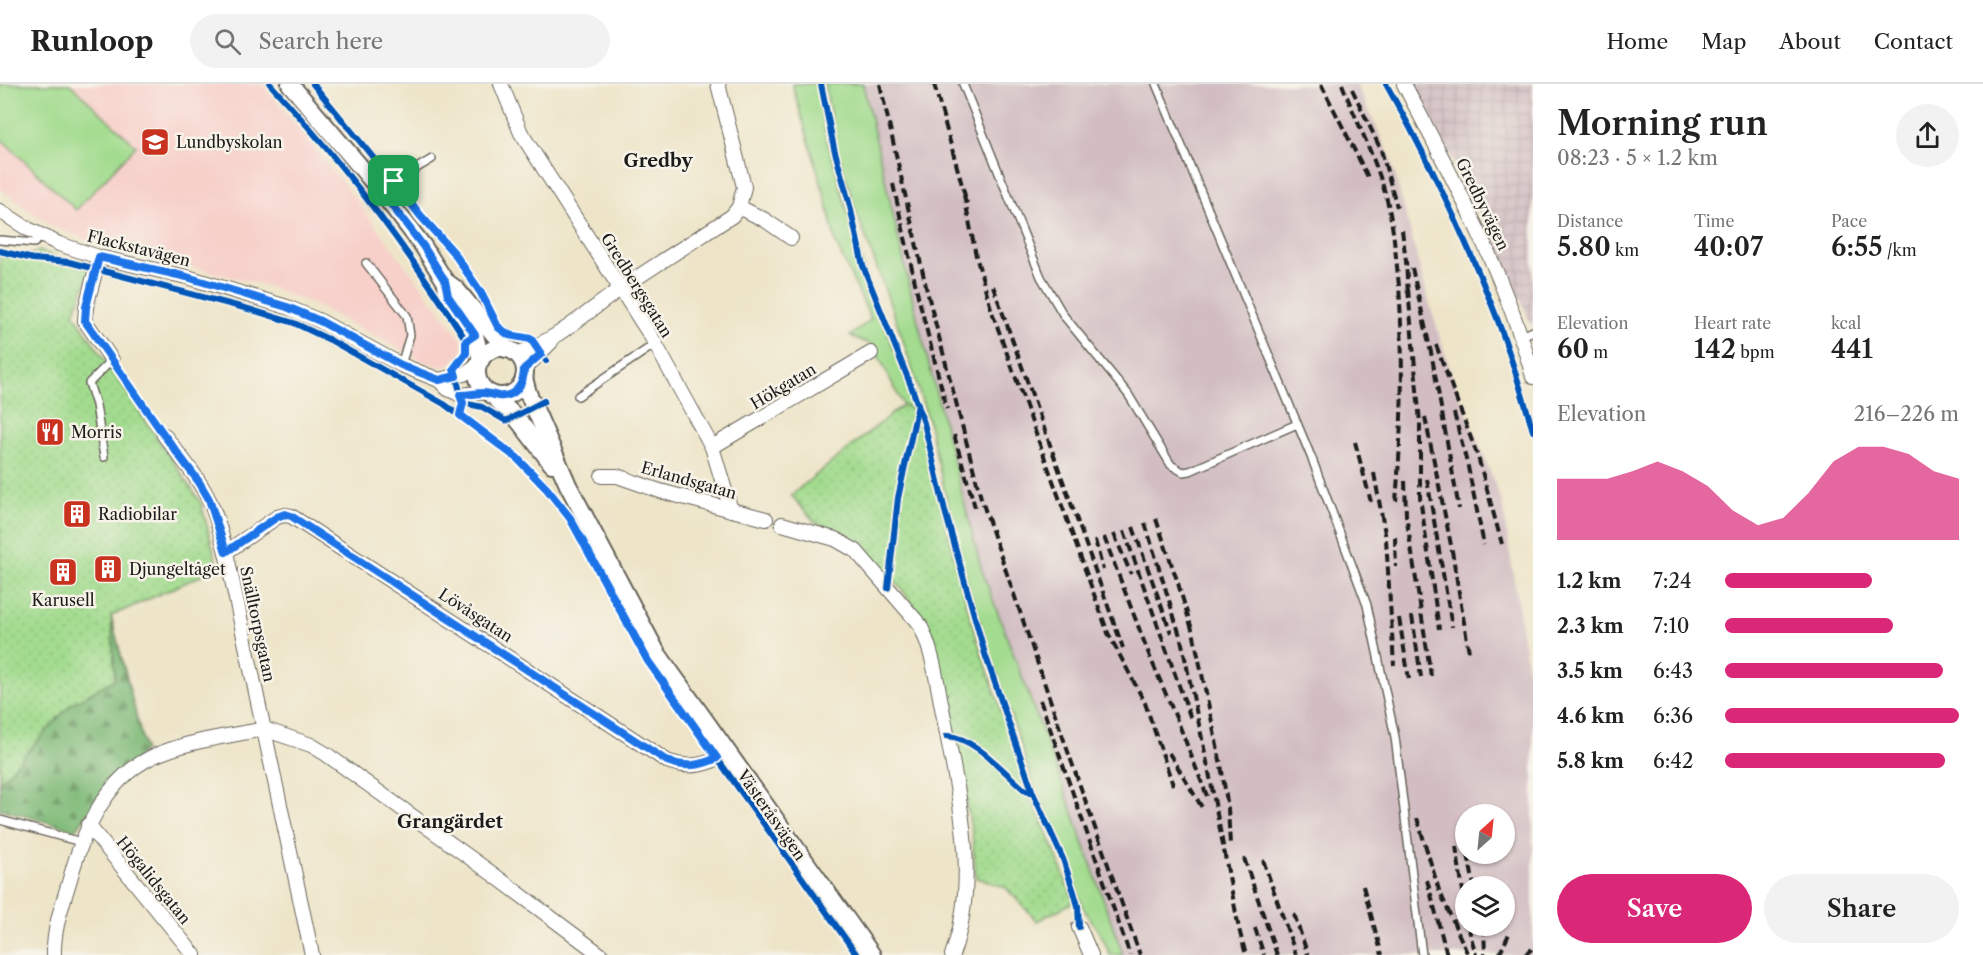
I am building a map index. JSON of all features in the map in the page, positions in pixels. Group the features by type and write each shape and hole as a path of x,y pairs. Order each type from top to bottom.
{"street":[{"path":"290,84 380,190 423,246 445,281 448,296 475,335 480,362 478,378 489,393 501,396 512,394 521,386 524,374 521,360 456,289 445,281"},
{"path":"439,380 464,374 491,351 511,351 536,346 556,335 620,289 732,216 739,207 744,187 718,84"},
{"name":"Gredbyvägen","path":"1404,84 1484,241 1526,334 1533,377"},
{"name":"Gredbergsgatan","path":"506,86 521,133 655,344 712,447 731,510"},
{"path":"739,207 778,227 791,238"},
{"name":"Flackstavägen","path":"0,210 59,244 99,257 187,277 287,307 320,321 401,365 439,380 448,389 460,395 489,393"},
{"path":"99,257 86,307 85,321 112,360"},
{"path":"524,374 556,335"},
{"name":"Hökgatan","path":"712,447 871,353"},
{"name":"Västeråsvägen","path":"524,374 528,393 568,485 657,653 872,955"},
{"name":"Västeråsvägen","path":"489,393 531,436 568,485"},
{"name":"Snälltorpsgatan","path":"164,435 209,499 226,552 312,955"},
{"name":"Erlandsgatan","path":"602,476 617,476 660,491 766,519"},
{"name":"Lövåsgatan","path":"226,552 277,517 285,514 291,516 667,761 681,766 698,766 712,761"},
{"path":"782,524 835,539 856,551 920,626 926,638 933,663 966,847 967,877 963,915 952,955"},
{"path":"54,955 56,931 81,842 88,825 111,791 128,773 160,753 264,729 311,745 326,754 494,874 601,955"},
{"name":"Högalidsgatan","path":"88,825 194,955"},
{"path":"1080,927 1091,955"}],"lane":[{"path":"963,84 1041,277 1064,316 1128,394 1171,465 1183,472 1190,471 1297,424"},
{"path":"1156,84 1312,459 1367,605 1395,737 1422,955"},
{"path":"380,190 432,159"},
{"path":"0,240 34,243 44,236"},
{"path":"366,263 407,316 410,335 401,365"},
{"path":"578,396 655,344"},
{"path":"104,457 96,405 89,383 112,360"},
{"path":"0,820 81,842"}],"shaded area":[{"name":"Lundbyskolan","path":"0,84 263,84 356,200 461,339 463,350 445,367 424,362 315,305 268,286 101,244 49,224 0,189"},
{"path":"863,84 1356,84 1390,156 1428,299 1452,376 1502,502 1533,703 1533,955 1123,955 1069,802 981,568 915,310"},
{"path":"1414,84 1533,84 1533,330 1509,271"}],"green space":[{"path":"0,84 70,84 136,146 76,210 0,138"},
{"path":"792,84 818,84 824,128 868,284 905,377 915,411 903,405 873,345 850,336 871,319 836,244 826,200"},
{"path":"825,84 863,84 915,310 981,568 1069,802 1123,955 1110,955 1103,938 1083,908 1073,877 1033,783 965,577 928,420 901,334 853,202 835,142"},
{"path":"40,251 90,270 74,314 201,503 218,568 111,616 115,679 71,704 0,782 0,253 27,256"},
{"path":"903,405 915,411 920,421 970,618 1032,801 1050,839 1074,902 1037,921 1005,887 976,878 972,833 945,687 933,636 904,592 876,560 849,538 815,522 791,495"},
{"path":"111,616 145,750 109,784 76,830 0,809 0,782 71,704 115,679"}],"railway":[{"path":"880,84 927,291 981,498 1140,955"},
{"path":"934,84 967,203"},
{"path":"1321,84 1368,177"},
{"path":"1342,84 1379,173 1388,204 1393,234 1401,313 1402,367 1396,501"},
{"path":"1352,89 1381,150 1397,207"},
{"path":"893,184 918,296 947,409"},
{"path":"964,195 976,256 992,312 1108,633 1145,703 1173,785"},
{"path":"1402,230 1408,296"},
{"path":"1412,268 1432,357 1459,509"},
{"path":"993,286 1123,648"},
{"path":"1408,289 1420,423 1420,497 1439,629"},
{"path":"1436,345 1478,457 1502,544"},
{"path":"1454,413 1484,545"},
{"path":"1425,417 1451,545 1469,652"},
{"path":"954,435 975,507"},
{"path":"1355,442 1371,502"},
{"path":"1374,473 1386,539 1394,665"},
{"path":"1427,479 1452,627"},
{"path":"1405,481 1406,515 1431,676"},
{"path":"1156,519 1194,636 1221,765 1228,808 1230,845"},
{"path":"1145,523 1181,639 1246,955"},
{"path":"1133,527 1171,633"},
{"path":"1124,531 1191,719"},
{"path":"1114,534 1131,574"},
{"path":"1104,537 1207,796"},
{"path":"1395,537 1396,567"},
{"path":"1095,540 1103,570"},
{"path":"1412,616 1421,677"},
{"path":"1399,618 1409,679"},
{"path":"1040,700 1130,955"},
{"path":"1169,753 1203,809"},
{"path":"1417,818 1439,890 1468,955"},
{"path":"1244,858 1277,955"},
{"path":"1263,860 1296,955"},
{"path":"1459,864 1461,876"},
{"path":"1470,864 1472,876"},
{"path":"1427,880 1447,955"},
{"path":"1363,886 1382,955"},
{"path":"1294,914 1308,955"},
{"path":"1255,928 1264,955"},
{"path":"1471,936 1476,955"},
{"path":"1484,936 1485,955"},
{"path":"1499,955 1508,936"},
{"path":"1525,955 1533,948"}],"cycle path":[{"path":"270,84 323,144 372,206 464,337 465,351 454,369 463,403 460,415"},
{"path":"313,84 454,253 481,293 499,327 509,335 530,339 546,361"},
{"path":"821,84 863,266 924,423 945,511 985,654 1033,793 1063,859 1078,906 1079,927"},
{"path":"1386,84 1430,166 1457,223 1504,338 1533,431"},
{"path":"0,251 33,259 69,262 294,323 330,340 444,404 517,458 547,489 570,518 648,661 857,955"},
{"path":"112,360 164,435"},
{"path":"463,403 482,407 506,421 544,401"},
{"path":"888,588 898,498 918,405"},
{"path":"947,736 968,742 989,757 1026,791 1033,793"}],"place":[{"name":"Lundbyskolan","path":"155,142"},
{"name":"Morris","path":"50,432"},
{"name":"Radiobilar","path":"77,514"},
{"name":"Djungeltåget","path":"108,569"},
{"name":"Karusell","path":"63,572"}],"district":[{"name":"Gredby","path":"658,161"},
{"name":"Grangärdet","path":"450,822"}],"route":[{"path":"394,181 454,253 481,293 498,327 509,335 531,339 541,354 524,369 521,386 512,394 501,396 487,392 460,395 463,403 460,415 517,458 547,489 570,518 648,661 717,758 698,766 681,766 667,761 291,516 285,514 277,517 226,552 218,522 199,482 85,321 86,307 99,257 187,277 287,307 320,321 401,365 439,380 456,376 454,369 466,353 466,341 475,335 448,296 445,281 423,246 380,190 394,181"}]}
